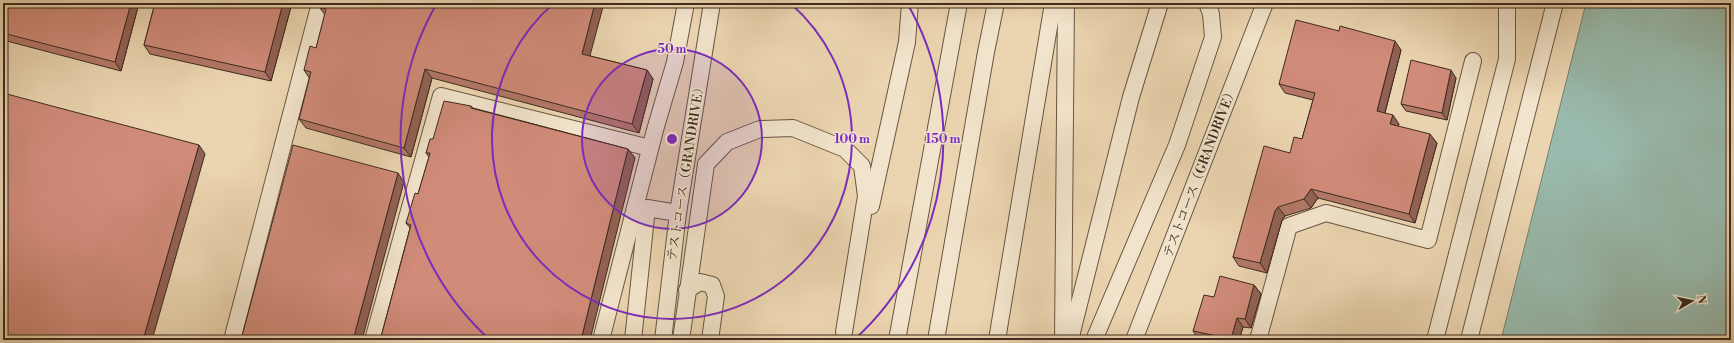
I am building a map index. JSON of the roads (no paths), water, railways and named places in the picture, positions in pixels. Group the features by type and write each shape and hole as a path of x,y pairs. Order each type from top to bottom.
{"lane":[{"path":"232,340 320,3"},
{"path":"601,340 650,148 675,62 686,3"},
{"name":"テストコース（GRANDRIVE）","path":"663,340 678,213 712,3"},
{"path":"843,336 907,42 910,3"},
{"path":"897,340 959,3"},
{"path":"936,340 986,52 996,3"},
{"path":"997,340 1053,3"},
{"path":"1063,340 1066,3"},
{"path":"1070,340 1131,97 1160,3"},
{"path":"1094,340 1177,145 1213,37 1211,14 1207,3"},
{"name":"テストコース（GRANDRIVE）","path":"1134,340 1265,3"},
{"path":"1435,340 1507,59 1507,3"},
{"path":"1469,340 1555,3"},
{"path":"1258,340 1289,226 1326,213 1428,240 1474,60"},
{"path":"373,340 441,96 650,148"},
{"path":"681,340 706,164 727,142 760,129 793,128 845,149 862,166 866,196 843,336"},
{"path":"633,340 647,208 678,213"},
{"path":"687,290 700,282 712,285 716,296 710,340"}]}
